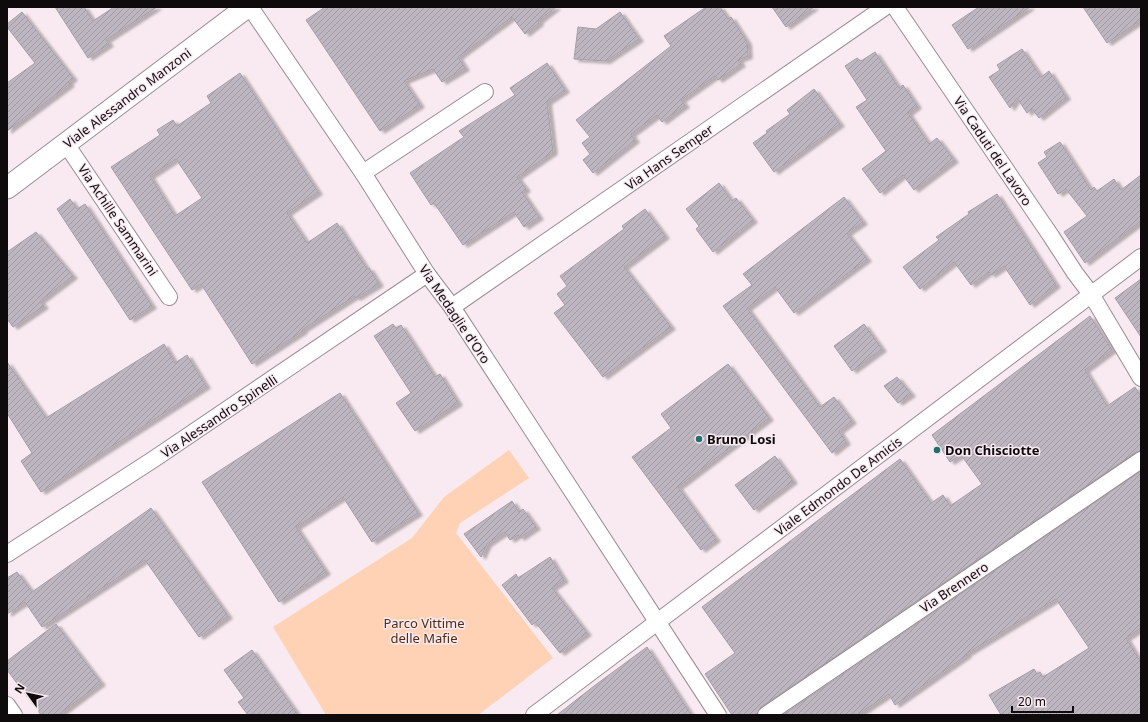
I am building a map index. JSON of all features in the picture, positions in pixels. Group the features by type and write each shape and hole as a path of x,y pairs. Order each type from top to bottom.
{"street":[{"name":"Viale Alessandro Manzoni","path":"7,188 247,7"},
{"name":"Via Medaglie d'Oro","path":"250,7 363,173 427,274 452,307 718,715"},
{"name":"Via Hans Semper","path":"452,307 885,7"},
{"name":"Via Caduti del Lavoro","path":"895,7 1075,273 1091,294 1141,378"},
{"path":"363,173 484,92"},
{"name":"Via Achille Sammarini","path":"66,144 169,296"},
{"name":"Viale Edmondo De Amicis","path":"534,715 1141,257"},
{"name":"Via Alessandro Spinelli","path":"7,554 154,459 427,274"},
{"name":"Via Brennero","path":"766,715 1141,460"},
{"path":"7,705 14,715"}],"green space":[{"name":"Parco Vittime delle Mafie","path":"509,450 529,478 460,523 456,533 553,658 478,715 326,715 273,627 412,538 444,497"}],"building":[{"path":"55,7 84,7 93,21 114,7 157,7 106,40 109,44 88,58"},
{"path":"325,7 556,7 538,21 539,23 525,34 512,17 458,57 465,68 442,82 433,69 404,81 420,105 380,131 306,20"},
{"path":"706,7 720,7 728,19 731,17 747,42 748,56 738,60 741,64 718,80 715,76 681,100 685,105 662,122 657,115 631,134 635,140 593,173 583,160 590,154 582,143 590,137 576,120 671,46 664,36"},
{"path":"772,7 814,7 786,27"},
{"path":"979,7 1030,7 968,49 952,25"},
{"path":"1083,7 1141,7 1141,20 1107,43"},
{"path":"22,12 73,78 68,82 70,84 7,131 7,83 35,63 7,27 7,24"},
{"path":"620,12 639,39 606,61 574,59 578,27 596,29"},
{"path":"1022,49 1041,77 1049,71 1066,97 1039,118 1032,109 1027,113 1017,98 1010,108 989,77 1000,70 997,65"},
{"path":"875,52 899,88 903,85 917,106 908,113 929,144 937,138 954,160 914,190 903,175 880,193 862,169 886,151 856,107 867,100 845,66 857,58 861,61"},
{"path":"547,63 565,90 547,102 553,152 517,177 526,189 522,192 539,217 524,227 514,212 463,245 434,203 431,205 410,173 464,137 459,131 515,95 510,88"},
{"path":"240,73 318,192 287,213 307,243 337,223 367,269 369,268 379,284 356,298 355,296 252,364 201,284 192,290 111,167 160,135 157,130 173,120 177,126 211,103 207,96","holes":["176,159 202,198 175,216 150,176"]},
{"path":"814,89 840,124 774,172 753,143 767,133 766,131 790,114 787,110"},
{"path":"1060,142 1091,190 1094,187 1097,191 1114,179 1121,190 1141,175 1141,221 1085,263 1064,232 1087,216 1066,189 1058,194 1038,163 1047,157 1044,152"},
{"path":"719,183 732,201 736,198 753,220 713,252 696,229 699,226 686,209"},
{"path":"997,194 1056,285 1030,305 1004,266 991,275 989,272 971,285 954,262 920,289 903,267 939,240 936,237 969,214 968,212"},
{"path":"844,197 863,222 847,233 867,259 794,313 775,287 747,308 820,407 834,397 852,421 839,431 846,442 832,453 723,306 752,285 743,274"},
{"path":"70,199 77,209 85,204 152,306 130,320 57,209"},
{"path":"645,209 665,236 624,267 671,327 603,377 554,313 565,305 557,294 567,286 560,276 624,229 622,226"},
{"path":"36,232 73,276 40,301 44,306 13,327 7,319 7,252"},
{"path":"1141,279 1141,337 1115,298"},
{"path":"1090,316 1112,350 1085,370 1107,406 1135,387 1141,396 1141,451 1136,452 761,707 757,715 732,715 705,674 735,653 702,607 900,459 931,503 943,495 950,506 982,484 961,455 950,462 932,435"},
{"path":"393,324 396,328 401,325 435,377 440,374 458,403 415,431 396,403 411,393 374,336"},
{"path":"864,324 882,349 852,371 834,346"},
{"path":"164,344 175,363 187,355 206,386 41,492 21,461 32,453 7,413 7,362 46,418"},
{"path":"728,364 769,418 678,487 716,539 701,550 632,457 671,428 661,414"},
{"path":"897,377 911,394 898,403 884,386"},
{"path":"340,393 418,513 372,542 343,497 296,527 326,572 279,602 202,482"},
{"path":"775,456 793,481 754,510 735,485"},
{"path":"1141,471 1141,628 1126,638 1141,663 1141,715 1001,715 989,695 1034,669 1037,674 1040,672 1043,677 1089,648 1056,599 966,654 967,655 895,705 889,694 857,715 783,715"},
{"path":"512,501 519,512 523,509 536,527 520,538 518,535 510,540 505,532 487,544 481,557 464,534"},
{"path":"151,508 228,616 199,637 145,560 42,627 25,602 7,614 7,578 17,572 32,592"},
{"path":"550,557 564,580 552,588 587,633 560,653 535,622 532,625 502,585 516,574 518,578"},
{"path":"56,624 101,683 58,715 41,715 7,670 7,661"},
{"path":"647,647 691,715 557,715 594,686"},
{"path":"252,650 298,715 248,715 238,702 244,698 224,670"}],"place":[{"name":"Bruno Losi","path":"699,439"},
{"name":"Don Chisciotte","path":"937,450"}]}
